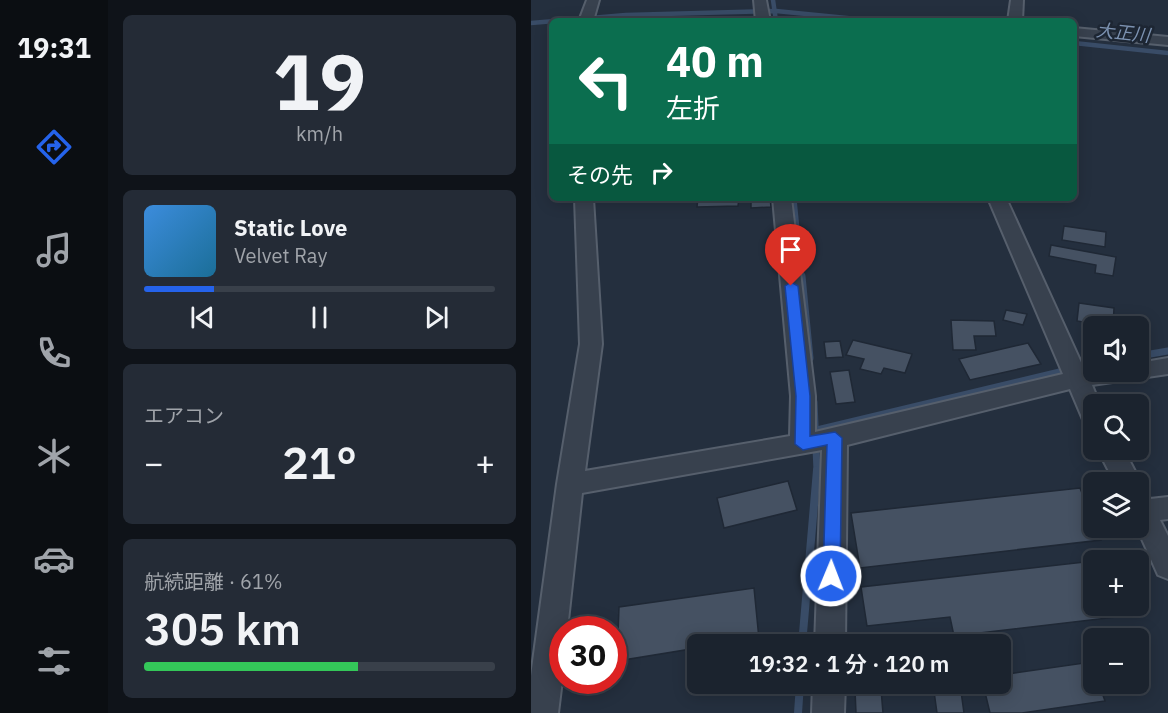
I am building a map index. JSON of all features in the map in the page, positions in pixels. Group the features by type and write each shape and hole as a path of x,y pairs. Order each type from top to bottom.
{"street":[{"path":"587,18 593,0"},
{"path":"760,0 763,18"},
{"path":"1015,18 1017,0"},
{"path":"1077,32 1168,41"},
{"path":"542,713 570,484 591,344 584,201"},
{"path":"782,201 803,396 803,444"},
{"path":"998,201 1083,395"},
{"path":"1149,369 1168,366"},
{"path":"570,484 835,438 1083,378"},
{"path":"830,634 835,438"},
{"path":"1150,508 1168,566"},
{"path":"828,713 829,694"}],"building":[{"path":"698,201 739,201 738,206 697,207"},
{"path":"751,201 770,201 771,207 751,208"},
{"path":"1064,226 1106,232 1105,247 1062,240"},
{"path":"1051,245 1116,257 1113,276 1095,273 1096,265 1049,256"},
{"path":"1079,303 1114,308 1114,316 1083,316 1083,322 1077,321"},
{"path":"1006,310 1027,314 1023,325 1003,320"},
{"path":"951,320 994,321 996,336 974,336 976,350 953,350"},
{"path":"853,340 912,354 905,373 884,368 881,374 860,369 864,359 846,355"},
{"path":"840,341 843,357 826,358 824,342"},
{"path":"1028,343 1041,364 970,380 959,359"},
{"path":"849,370 855,402 836,404 830,372"},
{"path":"788,481 797,510 724,528 717,498"},
{"path":"1080,488 1083,496 1083,538 1100,538 1101,540 860,568 851,513"},
{"path":"1083,562 1083,616 1125,616 971,634 954,634 950,617 867,626 861,587"},
{"path":"754,588 759,634 687,634 687,650 627,659 627,616 619,616 619,607"},
{"path":"1083,663 1083,694 1103,694 1105,701 1022,713 990,713 985,694 1011,694 1011,674"},
{"path":"855,694 881,694 883,713 856,713"},
{"path":"934,694 961,694 964,713 937,713"}],"waterway":[{"path":"773,0 775,11"},
{"name":"大正川","path":"590,18 775,11"},
{"path":"775,11 776,18"},
{"name":"大正川","path":"775,11 847,18"},
{"name":"大正川","path":"531,23 549,21"},
{"name":"大正川","path":"1077,43 1168,53"},
{"path":"794,201 802,278"},
{"path":"802,276 810,358"},
{"path":"1149,354 1168,351"},
{"path":"817,430 1083,366"},
{"path":"814,402 817,470"},
{"path":"803,634 817,470"},
{"path":"798,713 799,694"}],"route":[{"path":"791,286 803,396 803,444 835,438 831,576"}]}
